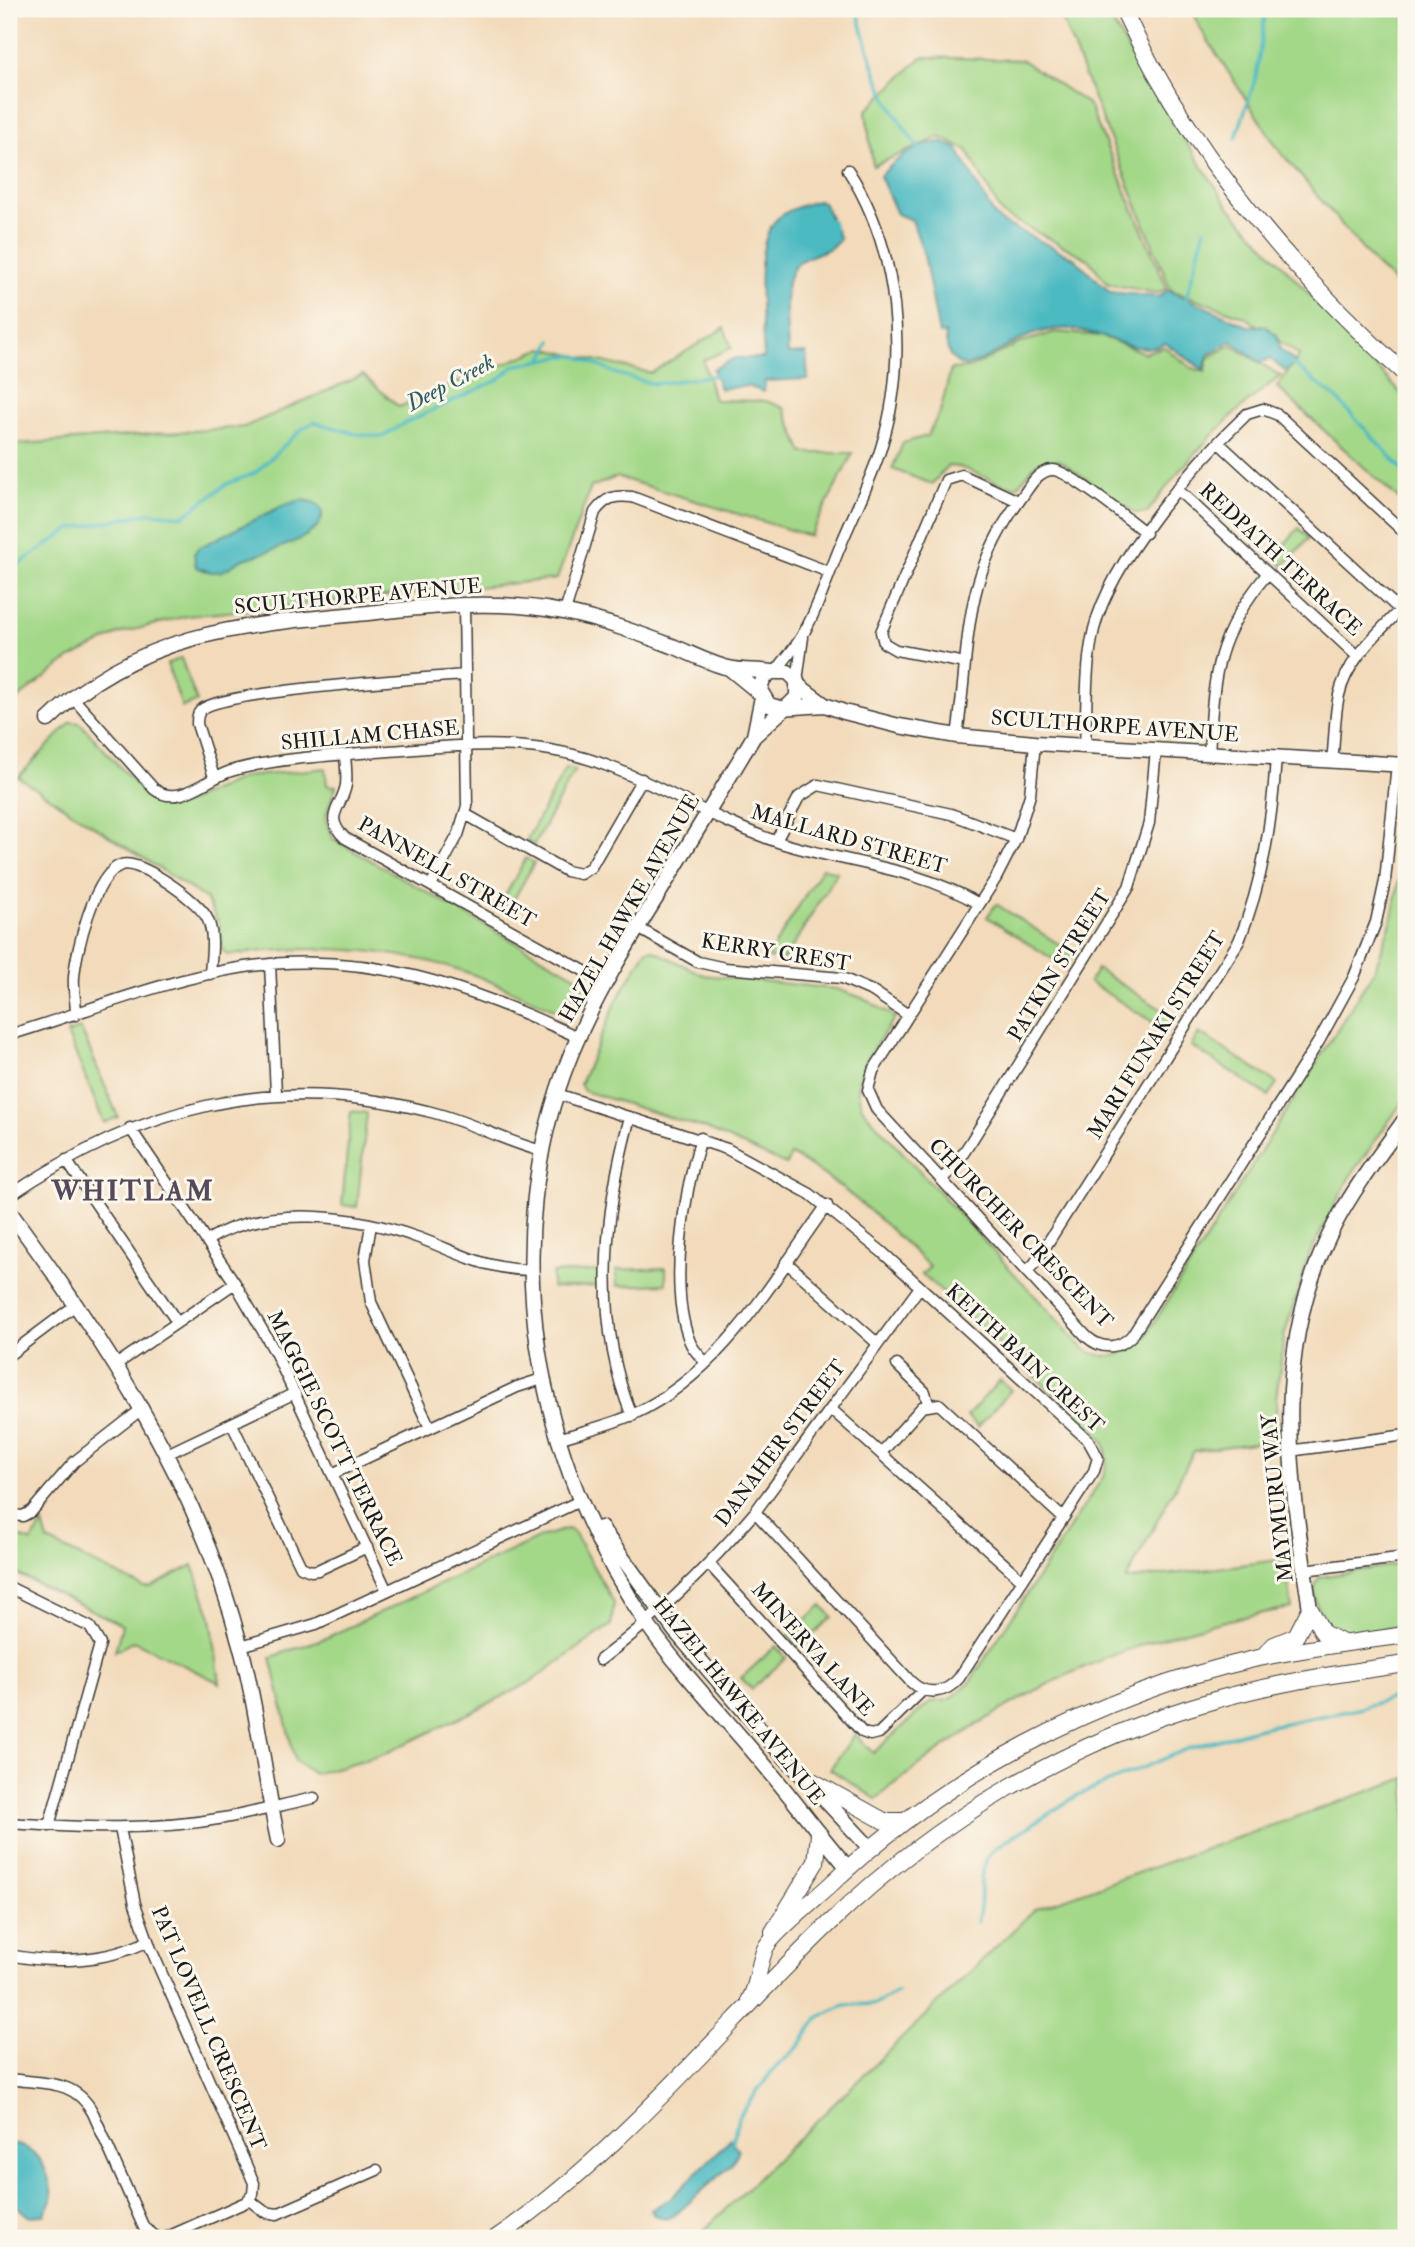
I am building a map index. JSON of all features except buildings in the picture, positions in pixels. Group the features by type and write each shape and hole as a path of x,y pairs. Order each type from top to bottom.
{"main road":[{"path":"1123,9 1161,83 1223,176 1325,295 1406,374"},
{"path":"1310,1609 1323,1633 1343,1643"},
{"path":"1262,1658 1274,1645 1296,1636 1310,1609"},
{"path":"765,1947 870,1848 904,1821 978,1772 1074,1721 1152,1689 1262,1658 1406,1635"},
{"path":"496,2238 558,2192 610,2146 866,1890 974,1811 1033,1774 1147,1722 1215,1700 1276,1685 1406,1664"},
{"path":"805,1777 884,1821 904,1821"},
{"path":"742,2013 758,1982 765,1947 816,1862 819,1834"},
{"path":"870,1848 890,1871"},
{"path":"848,1868 866,1890"}],"street":[{"path":"803,635 797,697 787,707 769,705 762,696 763,679 774,671 803,635 880,451 890,408 896,354 894,303 886,261 866,204 848,170"},
{"path":"1085,746 1091,643 1099,612 1121,568 1178,490 1252,411 1271,410 1406,534"},
{"path":"1220,444 1403,606 1357,656 1339,697 1332,761"},
{"path":"957,736 967,628 979,577 996,536 1018,501 1040,474 1059,471 1146,533"},
{"path":"965,663 896,650 884,643 881,632 946,480 962,475 1018,501"},
{"name":"REDPATH TERRACE","path":"1178,490 1357,656"},
{"path":"565,612 595,512 609,498 619,495 632,497 830,572"},
{"path":"1209,754 1213,691 1219,652 1234,619 1268,575"},
{"path":"430,885 458,835 465,814 467,745 464,604"},
{"name":"SCULTHORPE AVENUE","path":"48,720 73,698 136,659 175,642 212,632 267,623 464,604 519,605 565,612 635,631 729,668 774,671"},
{"name":"SCULTHORPE AVENUE","path":"729,668 762,696"},
{"path":"774,671 788,672 797,683"},
{"path":"214,777 197,724 197,716 204,708 244,696 465,675"},
{"name":"SCULTHORPE AVENUE","path":"797,683 825,705 875,721 957,736 1209,754 1401,764"},
{"name":"HAZEL HAWKE AVENUE","path":"754,736 762,696"},
{"name":"SHILLAM CHASE","path":"73,698 161,795 176,797 214,777 264,764 467,745 507,744 544,749 605,764 642,779 708,813"},
{"name":"SCULTHORPE AVENUE","path":"787,707 825,705"},
{"name":"HAZEL HAWKE AVENUE","path":"787,707 754,736 638,928 578,1037 557,1094 542,1151 533,1218 531,1270 534,1331 542,1379 558,1439 598,1540 646,1623 848,1868"},
{"name":"CHURCHER CRESCENT","path":"1035,743 1030,795 1016,839 979,904 869,1079 869,1096 877,1110 1094,1342 1113,1347 1123,1343 1134,1333 1319,1041 1362,960 1385,881 1401,764"},
{"name":"PATKIN STREET","path":"942,1179 955,1167 1123,901 1145,842 1156,750"},
{"name":"PANNELL STREET","path":"345,756 346,786 334,813 337,830 606,983"},
{"name":"MARI FUNAKI STREET","path":"1027,1271 1065,1217 1239,941 1255,901 1267,851 1276,757"},
{"path":"465,814 566,871 580,874 591,867 642,779"},
{"path":"776,841 799,797 818,785 951,814 1016,839"},
{"name":"MALLARD STREET","path":"708,813 776,841 935,880 979,904"},
{"path":"76,1015 74,977 86,922 111,873 122,864 139,866 197,903 205,912 211,931 210,974"},
{"name":"KERRY CREST","path":"638,928 698,962 725,968 842,978 874,992 908,1015"},
{"path":"270,964 276,1094"},
{"path":"9,1035 210,974 270,964 349,964 413,974 477,993 578,1037"},
{"path":"9,1196 66,1160 130,1128 211,1103 276,1094 393,1103 455,1119 542,1151"},
{"name":"KEITH BAIN CREST","path":"557,1094 701,1139 763,1165 827,1205 1093,1446 1097,1465 956,1682 945,1690 923,1690"},
{"path":"630,1117 614,1185 607,1266 613,1341 622,1386 632,1416"},
{"name":"MAYMURU WAY","path":"1310,1609 1289,1451 1290,1377 1311,1281 1344,1208 1406,1118"},
{"name":"MAGGIE SCOTT TERRACE","path":"130,1128 235,1283 275,1352 387,1591"},
{"path":"701,1139 686,1196 680,1262 687,1333 692,1346 706,1363"},
{"path":"66,1160 177,1322"},
{"path":"558,1439 632,1416 673,1392 729,1340 827,1205"},
{"path":"9,1211 77,1304 143,1408 167,1454 209,1550 241,1646 253,1692 278,1840"},
{"path":"206,1241 230,1227 275,1219 324,1219 371,1225 418,1237 487,1266 531,1270"},
{"path":"371,1225 365,1260 371,1302 430,1428"},
{"path":"786,1262 878,1344"},
{"path":"117,1364 235,1283"},
{"name":"DANAHER STREET","path":"600,1660 660,1611 709,1564 755,1512 920,1287"},
{"path":"9,1355 77,1304"},
{"path":"897,1365 925,1392 928,1404"},
{"path":"332,1474 517,1387 542,1379"},
{"path":"167,1454 295,1393"},
{"path":"928,1404 944,1408 1063,1518"},
{"path":"881,1453 916,1413 928,1404"},
{"path":"9,1515 23,1516 32,1511 74,1462 143,1408"},
{"path":"831,1409 1023,1580"},
{"path":"232,1423 301,1567 311,1571 318,1570 367,1548"},
{"path":"1289,1451 1406,1435"},
{"path":"241,1646 316,1624 582,1500"},
{"path":"755,1512 911,1682 923,1690"},
{"name":"HAZEL HAWKE AVENUE","path":"589,1516 599,1525 660,1611 770,1741 870,1848"},
{"path":"1304,1570 1406,1557"},
{"name":"MINERVA LANE","path":"709,1564 862,1732 870,1735 879,1732 923,1690"},
{"path":"9,1587 90,1627 100,1644 49,1826"},
{"path":"9,1823 120,1828 224,1818 314,1798"},
{"name":"PAT LOVELL CRESCENT","path":"120,1828 126,1866 148,1941 253,2180 254,2191 249,2200"},
{"path":"9,1955 76,1959 130,1950 148,1941"},
{"path":"9,2079 55,2083 83,2098 91,2109 144,2228 158,2238"},
{"path":"165,2238 249,2200 265,2212 277,2214 377,2170"}],"green space":[{"path":"1058,9 1105,9 1145,79 1229,207 1406,399 1406,506 1277,387 1299,355 1245,317 1171,290"},
{"path":"1192,9 1406,9 1406,293 1374,263 1278,149 1200,28"},
{"path":"922,57 1022,60 1089,105 1167,288 1158,293 1108,284 1088,259 1002,214 967,150 939,137 873,166 866,111"},
{"path":"724,328 732,348 703,360 714,400 766,401 784,408 803,453 853,453 810,536 617,477 591,487 557,579 187,616 118,634 69,659 9,705 9,445 244,427 363,375 399,407 543,348 651,373"},
{"path":"1055,332 1101,336 1144,353 1164,347 1192,368 1205,372 1209,358 1231,345 1281,376 1243,406 1209,439 1147,513 1135,513 1059,460 1036,464 1018,486 1000,483 957,467 948,466 932,484 892,469 903,443 927,436 940,412 951,369 969,368 1020,343"},
{"path":"1299,528 1309,538 1283,566 1273,557"},
{"path":"181,658 197,702 182,707 167,664"},
{"path":"71,722 80,723 151,801 174,808 245,777 325,768 327,785 336,786 325,818 333,839 586,982 571,1011 563,1013 463,971 376,952 317,949 228,955 221,949 219,924 206,899 18,777"},
{"path":"566,768 575,770 534,845 526,841"},
{"path":"1406,843 1406,1097 1349,1178 1309,1255 1284,1337 1276,1398 1277,1440 1194,1451 1126,1580 1285,1559 1292,1608 1232,1619 1175,1634 1121,1652 1070,1674 972,1728 876,1799 830,1769 855,1734 873,1753 930,1702 948,1700 969,1683 1103,1477 1106,1449 1097,1433 922,1274 930,1267 864,1206 829,1179 791,1155 786,1165 707,1129 584,1091 580,1084 617,1000 646,951 651,949 703,975 837,989 865,999 895,1017 872,1050 861,1075 858,1087 865,1112 1083,1348 1100,1355 1116,1355 1131,1349 1145,1337 1375,969 1391,922"},
{"path":"526,858 534,863 508,910 500,905"},
{"path":"822,868 837,872 785,959 767,958"},
{"path":"996,904 1074,954 1065,967 987,917"},
{"path":"1097,969 1175,1018 1167,1031 1089,982"},
{"path":"81,1029 118,1117 104,1123 67,1033"},
{"path":"1199,1033 1277,1083 1269,1096 1191,1046"},
{"path":"351,1111 367,1113 357,1207 342,1205"},
{"path":"666,1268 666,1284 617,1286 616,1270"},
{"path":"601,1271 601,1286 552,1288 552,1273"},
{"path":"1000,1380 1011,1390 978,1427 967,1416"},
{"path":"43,1524 48,1541 143,1587 151,1587 193,1565 211,1617 220,1683 134,1641 115,1651 122,1625 9,1570 9,1532 31,1542"},
{"path":"567,1529 573,1531 614,1603 611,1625 529,1683 382,1755 314,1774 295,1761 271,1657 328,1637 540,1537"},
{"path":"1406,1563 1406,1625 1353,1633 1331,1626 1322,1617 1315,1592 1320,1577"},
{"path":"822,1605 832,1617 798,1648 788,1636"},
{"path":"776,1646 786,1658 752,1689 741,1678"},
{"path":"1406,1778 1406,2238 703,2238 703,2231 1035,1909"}],"water":[{"path":"940,142 957,148 994,215 1002,222 1074,258 1110,292 1159,297 1168,290 1248,326 1265,326 1277,335 1280,349 1296,363 1285,371 1270,359 1260,362 1231,341 1208,355 1204,370 1165,343 1143,348 1071,329 1055,329 1028,336 966,366 955,361 948,349 945,333 939,334 924,255 912,220 897,214 880,176 907,153"},
{"path":"817,201 823,202 840,239 833,246 802,260 795,267 790,277 786,302 788,354 806,353 808,379 765,381 764,392 747,386 720,389 713,369 735,358 764,358 760,285 764,246 769,231 777,219 786,213"},
{"path":"301,500 317,504 322,513 320,522 302,538 241,560 219,572 196,567 194,554 198,548 282,506"},
{"path":"731,2139 739,2150 731,2165 675,2215 667,2219 654,2215 651,2210 672,2197"},
{"path":"9,2144 28,2149 45,2168 52,2201 44,2215 28,2216 9,2199"}],"waterway":[{"path":"857,9 886,97 918,147"},
{"path":"1236,138 1256,77 1265,14 1269,9"},
{"name":"Deep Creek","path":"832,221 835,228"},
{"path":"1185,302 1205,229"},
{"path":"543,358 552,341"},
{"name":"Deep Creek","path":"9,571 70,529 150,513 183,516 227,484 255,473 302,429 314,422 356,434 382,437 403,424 498,380 514,366 562,356 577,356 617,374 654,384 718,375"},
{"name":"Deep Creek","path":"1292,363 1336,398 1406,473"},
{"path":"977,1922 981,1902 981,1875 995,1848 1078,1795 1187,1749 1259,1728 1358,1709 1397,1696"},
{"path":"733,2141 738,2118 772,2071 799,2046 819,2017 844,2005 876,2004 897,1992"}],"district":[{"name":"WHITLAM","path":"133,1190"}]}
